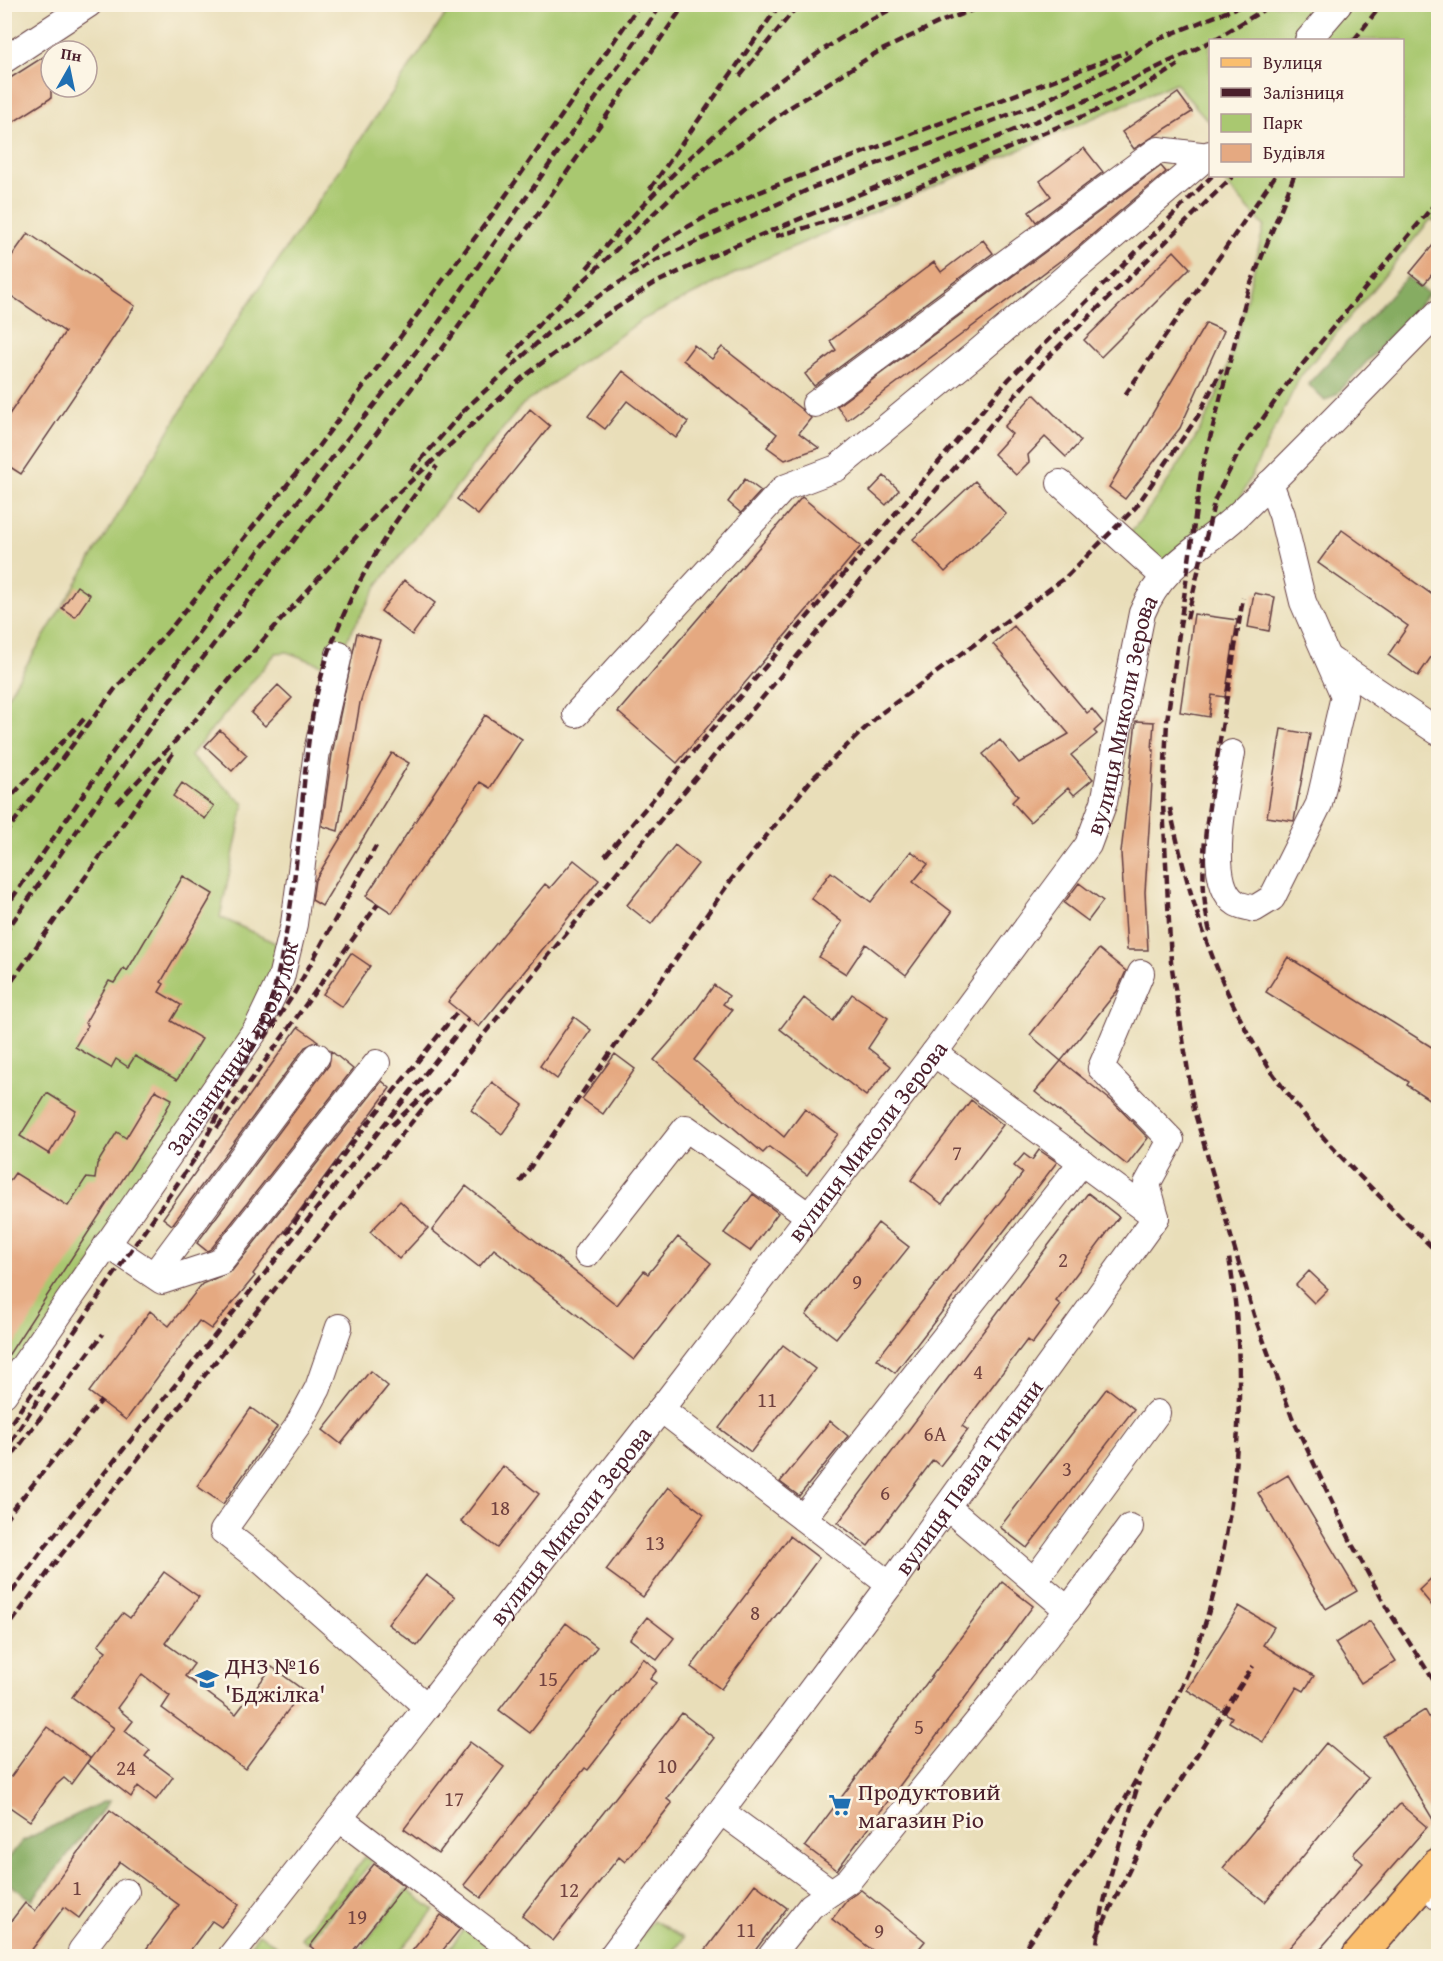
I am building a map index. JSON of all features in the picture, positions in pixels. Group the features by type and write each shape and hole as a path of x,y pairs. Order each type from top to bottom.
{"main road":[{"path":"1359,1956 1434,1881"}],"street":[{"path":"4,60 89,4"},
{"path":"1309,39 1339,4"},
{"path":"815,404 1158,150 1209,155"},
{"path":"576,714 784,488 837,468 1209,156"},
{"name":"вулиця Миколи Зерова","path":"231,1956 661,1409 934,1053 1088,845 1104,802 1142,613 1150,593 1162,575 1236,516 1438,313"},
{"path":"1060,483 1162,575"},
{"path":"1232,753 1219,837 1220,868 1225,888 1235,903 1254,909 1272,898 1320,804 1344,696 1303,602 1282,515 1270,483"},
{"name":"Залізничний провулок","path":"4,1394 257,1028 281,978 294,924 317,751 339,654"},
{"path":"1328,658 1438,732"},
{"path":"1141,973 1101,1068 1171,1140 1147,1184 1156,1217"},
{"path":"934,1053 1156,1217"},
{"path":"154,1275 317,1056"},
{"path":"107,1244 162,1281 220,1262 377,1063"},
{"path":"587,1254 686,1128 809,1216"},
{"path":"803,1518 1082,1162"},
{"name":"вулиця Павла Тичини","path":"612,1956 890,1585 1156,1217"},
{"path":"339,1327 318,1388 297,1427 223,1531 264,1563 427,1707"},
{"path":"661,1409 890,1585"},
{"path":"1034,1581 1157,1413"},
{"path":"947,1506 1068,1610"},
{"path":"771,1956 811,1906 849,1880 1068,1610 1130,1527"},
{"path":"722,1812 831,1892"},
{"path":"339,1818 520,1956"},
{"path":"81,1955 126,1892"}],"green space":[{"path":"452,5 1438,5 1438,223 1431,219 1300,377 1233,513 1155,566 1125,540 1175,470 1213,403 1239,328 1264,226 1220,177 1404,177 1404,39 1209,39 1209,122 1175,83 758,262 642,320 522,405 379,583 339,654 335,670 287,652 276,653 190,756 244,804 220,917 288,949 278,983 5,1394 4,702 226,337"},
{"path":"1407,277 1429,294 1337,394 1325,401 1308,384"},
{"path":"105,1801 110,1801 32,1900 5,1881 5,1863 22,1841"},
{"path":"365,1857 372,1862 308,1943 301,1938"},
{"path":"406,1889 434,1910 396,1956 355,1956"},
{"path":"653,1920 684,1938 670,1956 625,1956"},
{"path":"466,1927 489,1945 480,1956 443,1956"},
{"path":"259,1934 278,1947 270,1956 242,1956"}],"building":[{"path":"39,60 39,99 49,99 4,128 4,82"},
{"path":"1178,93 1192,112 1134,149 1122,132"},
{"path":"1084,148 1103,172 1036,222 1029,212 1051,196 1040,181"},
{"path":"1161,166 1166,172 1072,252 847,420 837,406"},
{"path":"28,233 135,306 21,474 4,463 4,422 65,332 4,291 4,267"},
{"path":"1438,239 1438,267 1424,284 1410,273"},
{"path":"983,240 993,253 814,386 805,374 836,350 830,341 934,262 941,272"},
{"path":"1174,251 1190,268 1101,357 1084,340"},
{"path":"1206,323 1224,331 1180,428 1125,499 1109,487"},
{"path":"694,345 712,359 722,347 801,409 811,418 799,433 819,448 785,460 767,447 777,434 683,360"},
{"path":"623,371 688,422 676,438 627,401 605,429 588,416"},
{"path":"1034,394 1081,441 1066,457 1045,437 1028,455 1029,462 1016,475 994,454 1012,434 1004,427"},
{"path":"530,409 550,426 478,515 457,499"},
{"path":"884,476 899,490 886,505 870,491"},
{"path":"745,479 761,491 741,513 728,502"},
{"path":"975,481 1006,514 945,572 913,539"},
{"path":"802,497 861,546 677,763 618,712"},
{"path":"1342,530 1438,599 1438,647 1418,676 1388,655 1408,626 1318,563"},
{"path":"404,580 435,603 412,635 381,611"},
{"path":"77,586 90,595 75,617 62,608"},
{"path":"1254,593 1275,597 1269,631 1248,627"},
{"path":"1194,614 1237,620 1225,697 1212,695 1209,717 1180,712"},
{"path":"1014,626 1087,713 1092,709 1103,723 1094,731 1097,734 1071,755 1093,779 1074,795 1068,788 1030,822 1012,802 1018,796 983,754 1000,740 1019,763 1069,734 993,644"},
{"path":"357,633 380,640 360,703 338,831 322,826 332,754"},
{"path":"278,685 292,698 265,726 251,713"},
{"path":"485,715 522,739 490,788 480,782 392,913 366,896"},
{"path":"1136,721 1154,722 1145,892 1148,950 1127,950 1121,853"},
{"path":"1281,729 1310,734 1294,821 1267,817"},
{"path":"220,730 247,755 232,771 205,746"},
{"path":"392,753 409,763 322,906 312,900 315,880"},
{"path":"182,783 214,806 205,819 173,796"},
{"path":"675,845 698,864 651,924 627,905"},
{"path":"911,851 928,864 913,882 952,912 906,975 866,944 846,974 819,957 842,922 811,898 831,872 871,902"},
{"path":"574,860 599,880 479,1027 448,1002 545,884 550,888"},
{"path":"183,876 213,894 161,982 164,984 159,992 181,1005 171,1021 202,1039 177,1080 135,1056 128,1067 116,1059 111,1068 75,1047 88,1025 85,1023 109,981 114,983 124,968 127,971"},
{"path":"1079,883 1103,901 1088,921 1064,903"},
{"path":"1099,949 1126,971 1117,991 1061,1061 1030,1035"},
{"path":"351,953 370,966 342,1007 323,994"},
{"path":"1288,957 1438,1051 1438,1105 1407,1085 1409,1082 1266,992"},
{"path":"714,985 729,996 723,1004 732,1010 694,1060 784,1137 805,1109 838,1134 807,1175 769,1147 763,1153 654,1060 690,1019"},
{"path":"852,994 888,1018 868,1048 891,1066 866,1096 780,1029 804,998 833,1021"},
{"path":"574,1017 591,1030 557,1079 540,1066"},
{"path":"298,1027 318,1041 305,1047 172,1225 163,1218"},
{"path":"331,1051 353,1069 211,1249 207,1251 197,1243 329,1065"},
{"path":"615,1054 635,1069 603,1114 582,1099"},
{"path":"1061,1061 1113,1102 1148,1138 1127,1165 1035,1092"},
{"path":"382,1081 390,1088 253,1274 255,1276 211,1329 199,1321 126,1420 89,1392 150,1311 169,1326 202,1284 232,1271"},
{"path":"492,1082 523,1105 502,1134 471,1110"},
{"path":"155,1090 172,1099 158,1125 4,1362 4,1189 15,1173 68,1206 86,1178 95,1179 97,1164 117,1132 126,1138"},
{"path":"47,1093 76,1111 49,1154 20,1136"},
{"path":"971,1100 1003,1125 942,1204 911,1180"},
{"path":"1039,1150 1057,1162 895,1373 877,1359 1023,1173 1014,1166 1024,1154 1032,1160"},
{"path":"466,1186 617,1305 644,1271 648,1274 678,1237 711,1263 634,1360 494,1249 479,1267 432,1230"},
{"path":"1088,1193 1119,1217 1056,1301 1061,1305 1032,1344 1027,1340 962,1426 968,1430 940,1466 933,1460 868,1546 838,1523"},
{"path":"753,1194 778,1213 750,1251 724,1233"},
{"path":"400,1201 428,1228 399,1259 370,1232"},
{"path":"878,1223 909,1247 836,1338 806,1315"},
{"path":"1309,1271 1328,1289 1314,1303 1296,1285"},
{"path":"783,1345 815,1369 751,1452 719,1428"},
{"path":"370,1371 388,1386 341,1444 323,1430"},
{"path":"1107,1388 1134,1409 1027,1548 1000,1527"},
{"path":"251,1408 277,1427 223,1504 197,1486"},
{"path":"830,1421 848,1436 799,1496 780,1482"},
{"path":"503,1466 539,1494 497,1548 461,1521"},
{"path":"1288,1475 1357,1591 1326,1609 1258,1493"},
{"path":"668,1487 704,1514 643,1597 606,1570"},
{"path":"790,1536 819,1558 721,1689 691,1667"},
{"path":"164,1572 199,1597 165,1643 194,1664 185,1676 236,1714 272,1667 303,1690 245,1769 162,1708 170,1696 142,1674 117,1708 133,1721 125,1731 150,1750 145,1756 173,1777 156,1800 138,1786 131,1797 87,1763 114,1728 72,1697 106,1651 98,1645 123,1613 130,1618"},
{"path":"1438,1572 1438,1613 1419,1590"},
{"path":"426,1575 455,1597 417,1646 388,1624"},
{"path":"1002,1582 1033,1606 837,1870 805,1846"},
{"path":"1239,1606 1274,1627 1263,1645 1314,1676 1304,1691 1297,1687 1263,1742 1229,1722 1232,1717 1187,1690"},
{"path":"647,1617 674,1638 657,1660 630,1639"},
{"path":"1370,1621 1396,1661 1361,1683 1335,1643"},
{"path":"566,1623 597,1647 530,1733 499,1710"},
{"path":"643,1658 657,1670 650,1679 656,1683 588,1770 585,1768 481,1898 464,1885"},
{"path":"1425,1710 1438,1733 1438,1828 1383,1736"},
{"path":"682,1713 714,1738 667,1799 672,1803 625,1862 619,1857 553,1941 522,1916"},
{"path":"47,1727 90,1758 71,1784 64,1778 56,1785 30,1821 4,1803 4,1786"},
{"path":"470,1742 504,1767 438,1854 404,1829"},
{"path":"1326,1743 1368,1778 1265,1902 1223,1868"},
{"path":"1400,1804 1427,1827 1314,1956 1282,1956 1363,1863 1353,1854"},
{"path":"110,1810 239,1905 221,1927 212,1921 186,1956 141,1956 179,1905 120,1862 79,1918 64,1907 27,1956 4,1956 4,1930 25,1903 35,1911"},
{"path":"374,1864 404,1886 349,1956 323,1956 310,1946"},
{"path":"755,1884 787,1908 751,1956 701,1956"},
{"path":"861,1890 925,1941 913,1956 880,1956 832,1919 848,1899"},
{"path":"441,1915 460,1929 438,1956 408,1956"}],"railway":[{"path":"4,835 115,689 171,628 317,448 492,215 640,4"},
{"path":"4,910 141,711 261,548 434,329 662,4"},
{"path":"4,934 155,720 449,340 685,4"},
{"path":"650,189 780,4"},
{"path":"740,76 799,4"},
{"path":"587,268 656,192 731,120 813,57 856,29 901,4"},
{"path":"509,358 540,323 679,189 789,108 876,53 940,22 989,4"},
{"path":"462,412 548,333 607,290 655,261 814,187 1038,104 1113,67 1151,42 1246,4"},
{"path":"1216,39 1273,4"},
{"path":"1355,39 1382,4"},
{"path":"117,803 196,719 270,632 383,507 522,378 604,316 655,283 727,249 1104,93 1209,42"},
{"path":"631,267 684,229 744,199 1127,52"},
{"path":"776,236 841,216 934,181 1104,107 1142,88 1178,65"},
{"path":"605,856 1009,379 1211,177"},
{"path":"4,1633 57,1560 220,1356 607,884 1046,359 1232,177"},
{"path":"1125,395 1274,177"},
{"path":"1294,177 1248,291 1201,473 1167,721 1163,804 1171,962 1194,1110 1254,1315 1292,1417 1353,1546 1388,1610 1438,1687"},
{"path":"1187,619 1215,499 1238,454 1292,377 1438,200"},
{"path":"520,1182 731,880 812,779 880,714 1066,577 1136,507 1198,416 1222,369"},
{"path":"411,471 468,406"},
{"path":"195,1159 262,1030 276,983 293,886 310,729 326,662 364,573 398,518 437,466"},
{"path":"1210,932 1204,886 1205,839 1243,598"},
{"path":"4,804 84,719"},
{"path":"4,992 174,752"},
{"path":"1170,808 1198,918 1229,997 1261,1055 1282,1086 1331,1145 1438,1253"},
{"path":"264,1039 295,992 376,846"},
{"path":"217,1128 378,904"},
{"path":"286,1234 349,1147 458,1011"},
{"path":"4,1603 41,1552 469,1019"},
{"path":"392,1125 429,1090"},
{"path":"4,1433 198,1154"},
{"path":"1019,1956 1117,1813 1145,1763 1183,1683 1209,1611 1230,1511 1239,1407 1239,1355 1229,1258"},
{"path":"4,1466 103,1334"},
{"path":"4,1453 44,1390"},
{"path":"4,1520 101,1401"},
{"path":"1097,1936 1146,1836 1253,1666"},
{"path":"1096,1956 1107,1890 1139,1782"}],"place":[{"name":"ДНЗ №16 'Бджілка'","path":"207,1679"},
{"name":"Продуктовий магазин Ріо","path":"840,1805"}]}
